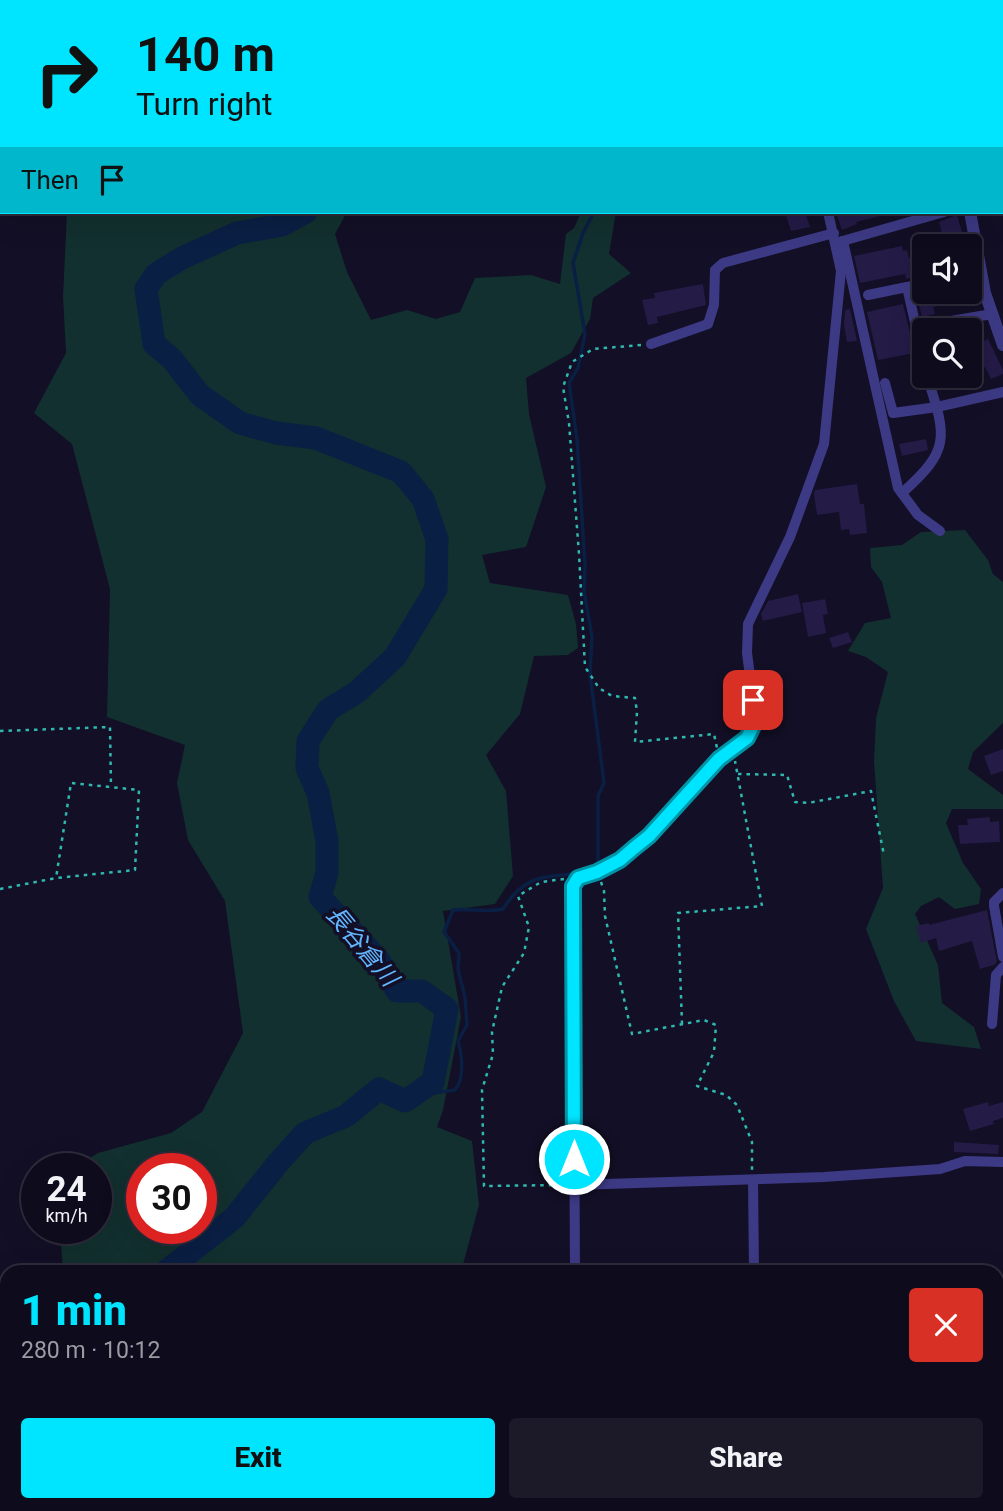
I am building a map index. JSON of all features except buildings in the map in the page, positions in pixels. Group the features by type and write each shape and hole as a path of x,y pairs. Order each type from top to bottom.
{"street":[{"path":"829,214 838,239 898,488 918,515 940,531"},
{"path":"652,344 708,324 714,305 715,270 723,263 838,239 936,214"},
{"path":"970,214 972,234"},
{"path":"575,1265 573,886 578,878 620,860 649,836 719,759 747,738 755,722 747,653 748,624 790,537 824,444 840,295 838,239"},
{"path":"868,295 912,286"},
{"path":"907,287 916,327 992,314"},
{"path":"982,290 1003,345"},
{"path":"885,383 893,413 937,407 1003,392"},
{"path":"902,493 925,473 941,449 941,424 931,388"},
{"path":"1003,893 994,902 1003,957"},
{"path":"992,1024 996,975 1003,967"},
{"path":"574,1185 753,1180 928,1170 965,1161 1003,1161"},
{"path":"753,1180 754,1265"}],"path":[{"path":"652,344 593,349 572,362 563,387 569,423 585,667 599,688 612,696 635,698 635,742 713,734 719,759"},
{"path":"0,731 110,727 111,787"},
{"path":"682,1024 678,914 762,906 733,751"},
{"path":"738,774 787,775 795,802 808,803 871,791 884,855"},
{"path":"0,889 56,877 135,870 139,790 71,783 56,877"},
{"path":"597,872 604,891 606,916 632,1034 705,1020 716,1025 714,1052 697,1086 726,1095 737,1105 752,1142 753,1180"},
{"path":"574,1185 484,1186 482,1090 493,1054 492,1032 502,987 524,953 528,927 519,896 541,882 578,878"}],"green space":[{"path":"67,214 346,214 335,234 347,272 371,320 407,310 436,319 460,312 475,278 531,275 560,284 566,234 574,228 580,214 616,214 609,254 631,273 593,298 590,319 571,353 526,378 529,414 546,487 526,547 482,555 490,583 568,595 576,624 578,648 568,655 534,656 520,714 486,755 506,791 513,876 495,904 443,911 461,1017 443,1110 437,1127 472,1141 479,1205 463,1265 63,1265 61,1244 112,1244 112,1153 98,1153 171,1133 202,1112 243,1033 225,901 188,840 177,783 185,745 107,717 110,589 72,444 34,413 66,353 63,297"},
{"path":"965,530 988,560 993,574 1003,582 1003,723 973,752 968,769 1003,795 1003,809 952,809 946,823 963,863 981,889 979,904 955,909 939,897 921,906 915,914 938,965 942,1003 974,1027 981,1049 916,1041 894,1001 866,929 883,888 874,762 876,718 888,672 866,657 848,651 865,623 891,618 882,582 871,567 870,548 902,545 921,532"}],"waterway":[{"name":"長谷倉川","path":"174,1265 234,1218 305,1133 346,1116 379,1089 405,1101 433,1082 447,1009 422,991 397,991 378,959 320,897 327,873 327,841 318,793 307,768 308,741 328,710 357,692 395,657 436,589 437,539 423,499 401,472 316,438 276,433 240,423 200,395 172,359 154,344 146,289 156,274 182,258 237,233 282,225 302,214"},
{"path":"412,1096 455,1090 460,1079 458,1041 467,1025 465,997 458,970 459,953 444,932 453,910 503,909 514,894 537,879 584,871 598,864 598,796 604,783 590,674 592,637 584,591 585,565 577,439 569,383 578,368 585,334 573,263 593,214"}],"route":[{"path":"574,1159 573,886 578,878 620,860 649,836 719,759 747,738 755,722 753,700"}]}
